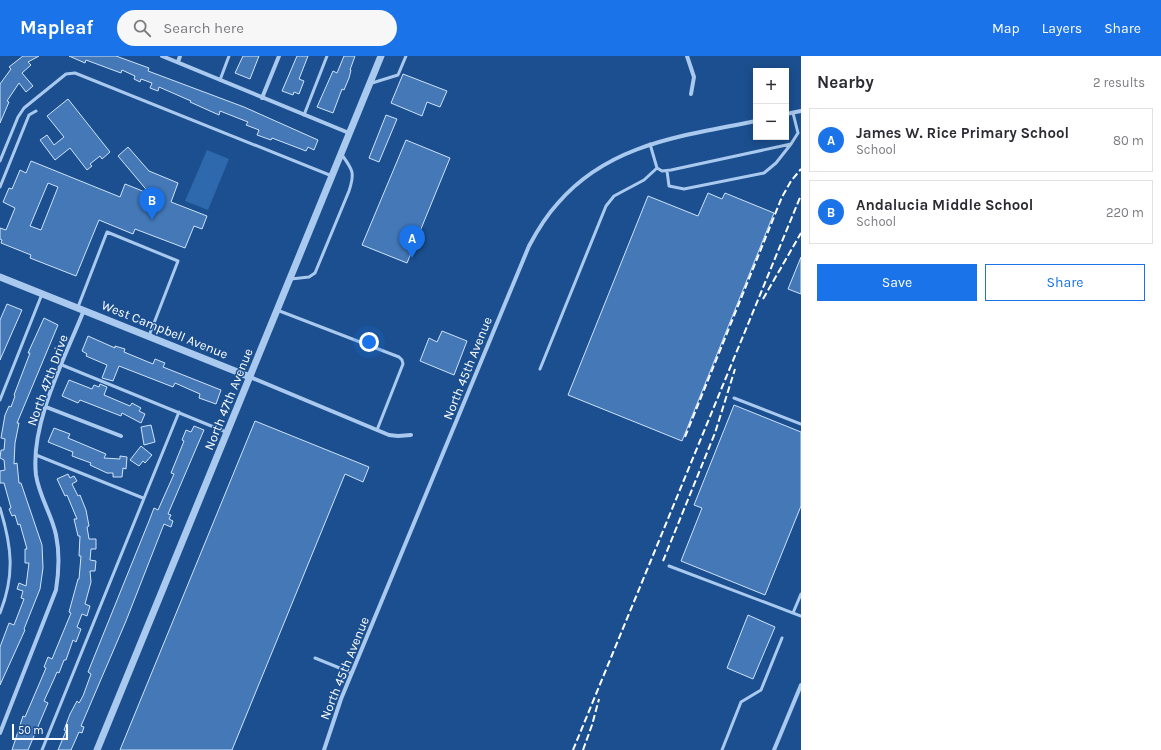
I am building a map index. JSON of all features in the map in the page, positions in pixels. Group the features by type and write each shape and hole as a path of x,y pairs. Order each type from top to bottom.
{"street":[{"path":"162,56 349,134"},
{"path":"178,62 180,56"},
{"path":"262,98 279,56"},
{"name":"North 47th Avenue","path":"97,750 381,56"},
{"path":"687,56 694,77 691,94"},
{"path":"789,114 801,110"},
{"name":"North 45th Avenue","path":"324,750 352,673 529,246 542,223 576,184 609,161 637,148 650,144 753,122"},
{"name":"West Campbell Avenue","path":"0,277 150,336 376,430 394,436 411,435"},
{"name":"North 47th Drive","path":"0,733 56,590 59,569 56,535 36,475 36,455 39,430 46,407 81,308"},
{"path":"46,407 121,436"},
{"path":"774,750 801,685"}],"lane":[{"path":"220,80 229,56"},
{"path":"304,115 327,56"},
{"path":"370,83 398,75 406,56"},
{"path":"0,161 18,117 24,108 66,74 75,73 332,176"},
{"path":"0,187 29,115 36,110"},
{"path":"667,171 669,186 684,189 764,173 776,163 798,133 792,113"},
{"path":"650,144 657,168 662,171 667,171 791,144"},
{"path":"290,279 309,278 315,273 349,191 354,177 351,168 341,154"},
{"path":"540,369 606,206 614,196 644,180 657,168"},
{"path":"81,308 107,232 178,261 150,336"},
{"path":"0,400 42,294"},
{"path":"277,310 399,357 402,360 403,364 376,430"},
{"path":"62,365 228,432"},
{"path":"734,398 801,424"},
{"path":"42,750 179,412"},
{"path":"36,455 143,498"},
{"path":"0,508 6,529 11,570 7,595 0,613"},
{"path":"669,566 801,616"},
{"path":"793,613 801,594"},
{"path":"722,750 741,702 761,690 782,638"},
{"path":"315,658 352,673"}],"shaded area":[{"path":"207,150 229,159 208,210 185,201"}],"building":[{"path":"23,56 39,56 28,62 31,65 22,73 33,86 26,92 19,83 7,101 9,102 0,123 0,84 11,69 9,67"},
{"path":"69,56 116,56 149,68 148,71 244,107 318,140 314,150 308,147 306,151 272,138 271,140 257,135 259,130 246,125 248,122 220,111 219,115 159,87 158,91 150,88 152,83 141,79 140,82 134,79 135,76 122,70 121,73 86,60 85,63"},
{"path":"243,56 259,56 250,79 235,73"},
{"path":"297,56 308,56 299,79 304,81 299,94 294,92 293,95 282,91"},
{"path":"344,56 355,56 349,78 344,90 342,89 333,113 317,107 333,71 337,73"},
{"path":"403,74 447,91 440,107 427,102 422,116 391,103"},
{"path":"68,99 110,152 102,159 100,156 90,164 92,166 87,170 70,148 55,160 40,140 47,135 54,145 64,137 47,116"},
{"path":"386,115 397,119 379,162 369,158"},
{"path":"406,140 450,158 407,263 362,245"},
{"path":"128,147 149,171 178,183 171,202 207,216 202,229 194,226 185,248 135,229 133,234 99,220 76,276 30,258 31,255 1,243 0,228 6,230 15,208 3,202 9,188 12,189 20,170 26,173 31,161 120,197 125,184 150,194 118,156","holes":["48,183 58,187 41,230 30,226"]},
{"path":"708,193 722,199 725,193 774,213 682,441 568,395 648,196 698,216"},
{"path":"801,257 801,294 788,289"},
{"path":"7,304 22,310 0,360 0,320"},
{"path":"44,318 58,325 17,423 19,423 15,443 14,464 17,463 19,483 21,483 42,545 43,568 40,589 24,629 25,630 0,685 0,647 9,623 14,625 24,599 21,598 23,591 17,589 19,583 26,586 29,563 25,563 25,549 27,549 20,524 18,525 15,515 12,516 9,509 11,508 4,483 0,483 0,471 5,470 4,460 0,458 1,450 4,450 5,439 1,438 5,415 9,406 11,407 30,353 28,353"},
{"path":"442,331 467,341 454,375 420,361 429,338 437,342"},
{"path":"88,336 115,348 115,346 125,349 124,352 153,364 155,359 165,363 163,367 221,390 216,404 199,398 200,394 175,383 173,387 119,366 113,381 102,378 107,365 86,356 87,354 82,351"},
{"path":"69,380 92,389 94,385 99,387 100,384 107,387 104,395 130,406 132,403 141,408 139,411 145,414 141,423 122,413 121,416 80,400 78,403 62,396"},
{"path":"734,405 801,432 801,506 765,595 681,561 702,508 694,505"},
{"path":"255,421 369,467 363,482 345,474 232,750 120,750"},
{"path":"151,425 155,442 144,445 141,427"},
{"path":"194,426 204,430 168,514 171,515 169,519 173,521 171,527 164,524 126,621 81,726 84,727 82,733 79,732 71,750 58,750 66,731 64,730 70,714 77,701 79,703 83,696 91,674 88,672 154,508 158,510 174,474 171,473 184,441 182,440 186,430 191,432"},
{"path":"54,428 70,434 68,438 106,454 104,458 120,459 120,456 127,457 126,469 123,468 122,477 113,477 113,473 107,473 90,465 91,463 72,456 73,452 48,442"},
{"path":"141,446 152,455 145,463 143,461 139,466 130,460"},
{"path":"68,474 70,478 74,476 77,481 72,484 78,496 80,495 86,510 89,526 87,527 89,539 96,539 96,549 91,549 90,560 96,561 95,571 90,571 91,582 85,604 90,606 87,616 82,614 77,627 81,629 76,642 73,640 66,660 64,660 59,673 57,672 44,701 48,703 28,750 12,750 23,716 25,717 46,668 44,667 48,657 52,659 71,613 69,612 79,579 81,556 79,556 80,536 78,536 74,519 77,519 67,495 65,496 57,479"},
{"path":"748,615 775,627 753,679 727,668"}],"railway":[{"path":"685,437 782,197 791,181 801,169"},
{"path":"573,750 801,195"},
{"path":"763,299 801,233"},
{"path":"663,561 715,433 735,369"},
{"path":"583,750 599,699"}],"place":[{"name":"Andalucia Middle School","path":"152,220"},
{"name":"James W. Rice Primary School","path":"412,258"}]}
